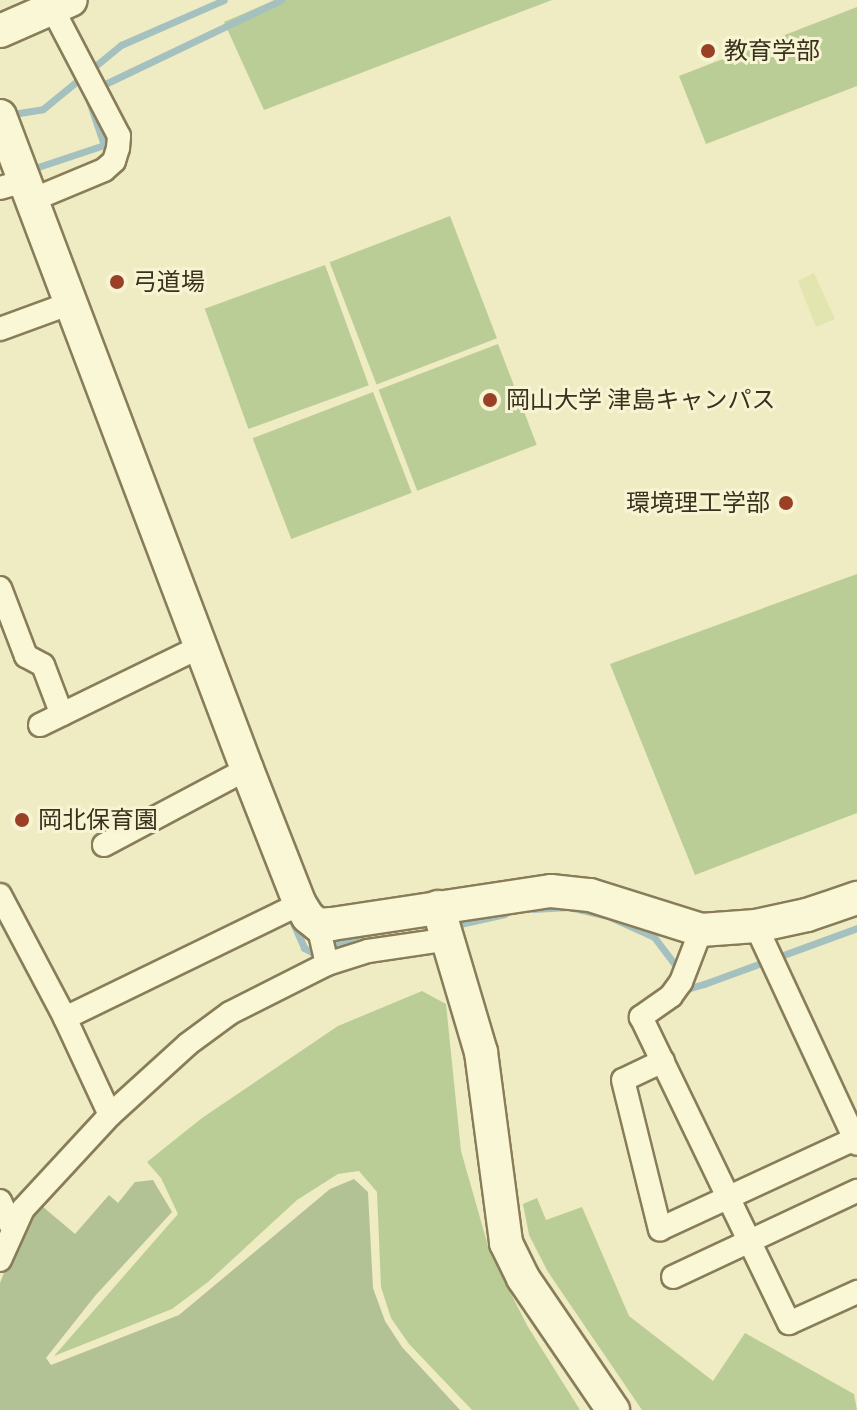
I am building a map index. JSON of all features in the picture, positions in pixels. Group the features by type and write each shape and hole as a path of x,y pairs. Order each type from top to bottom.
{"street":[{"path":"0,31 62,4 85,72 119,136 114,161 104,170 15,188"},
{"path":"0,116 15,188 237,774 309,930"},
{"path":"0,329 60,307"},
{"path":"0,588 26,656 43,665 62,715"},
{"path":"40,725 191,652"},
{"path":"104,845 237,774"},
{"path":"65,1018 309,930 445,926 551,891 590,895 766,948 856,1142 660,1229 623,1080 663,1061"},
{"path":"0,895 65,1018 110,1115"},
{"path":"766,948 807,915 857,898"},
{"path":"445,926 481,1052 499,1209 506,1243 523,1278 613,1410"},
{"path":"0,1260 23,1209 110,1115 188,1044 230,1013 309,930"},
{"path":"701,930 683,976 671,996 641,1017 789,1323 857,1292"},
{"path":"673,1277 857,1191"},
{"path":"0,1201 12,1228"}],"green space":[{"path":"275,0 552,0 264,110 224,22"},
{"path":"857,7 857,86 706,144 679,76"},
{"path":"450,216 497,338 377,385 330,262"},
{"path":"325,265 369,385 248,429 205,309"},
{"path":"814,273 835,319 816,327 798,281"},
{"path":"498,344 537,445 417,491 379,390"},
{"path":"373,392 412,493 291,539 253,438"},
{"path":"857,574 857,813 695,875 610,664"},
{"path":"422,991 446,1004 461,1151 490,1253 528,1327 580,1410 472,1410 409,1344 391,1318 381,1287 377,1192 359,1171 338,1174 297,1200 208,1282 172,1309 54,1356 178,1214 161,1178 147,1162 202,1118 338,1026"},
{"path":"354,1179 368,1192 373,1288 385,1321 402,1347 460,1410 0,1410 0,1283 22,1227 42,1206 75,1234 109,1195 118,1203 135,1182 153,1180 172,1212 95,1296 46,1358 51,1365 179,1315 330,1189"},
{"path":"537,1198 546,1220 582,1207 629,1316 713,1381 745,1333 854,1394 857,1410 642,1410 548,1272 529,1235 523,1204"}],"waterway":[{"path":"13,114 43,109 121,45 224,0"},
{"path":"105,84 281,0"},
{"path":"32,169 104,145 89,101"},
{"path":"533,909 569,907 608,916 654,937 679,970"},
{"path":"451,926 505,914"},
{"path":"290,916 304,948 312,952 360,935"},
{"path":"685,980 690,988 704,984 857,928"}],"place":[{"name":"教育学部","path":"708,51"},
{"name":"弓道場","path":"117,282"},
{"name":"岡山大学 津島キャンパス","path":"490,400"},
{"name":"環境理工学部","path":"786,503"},
{"name":"岡北保育園","path":"22,820"}]}
